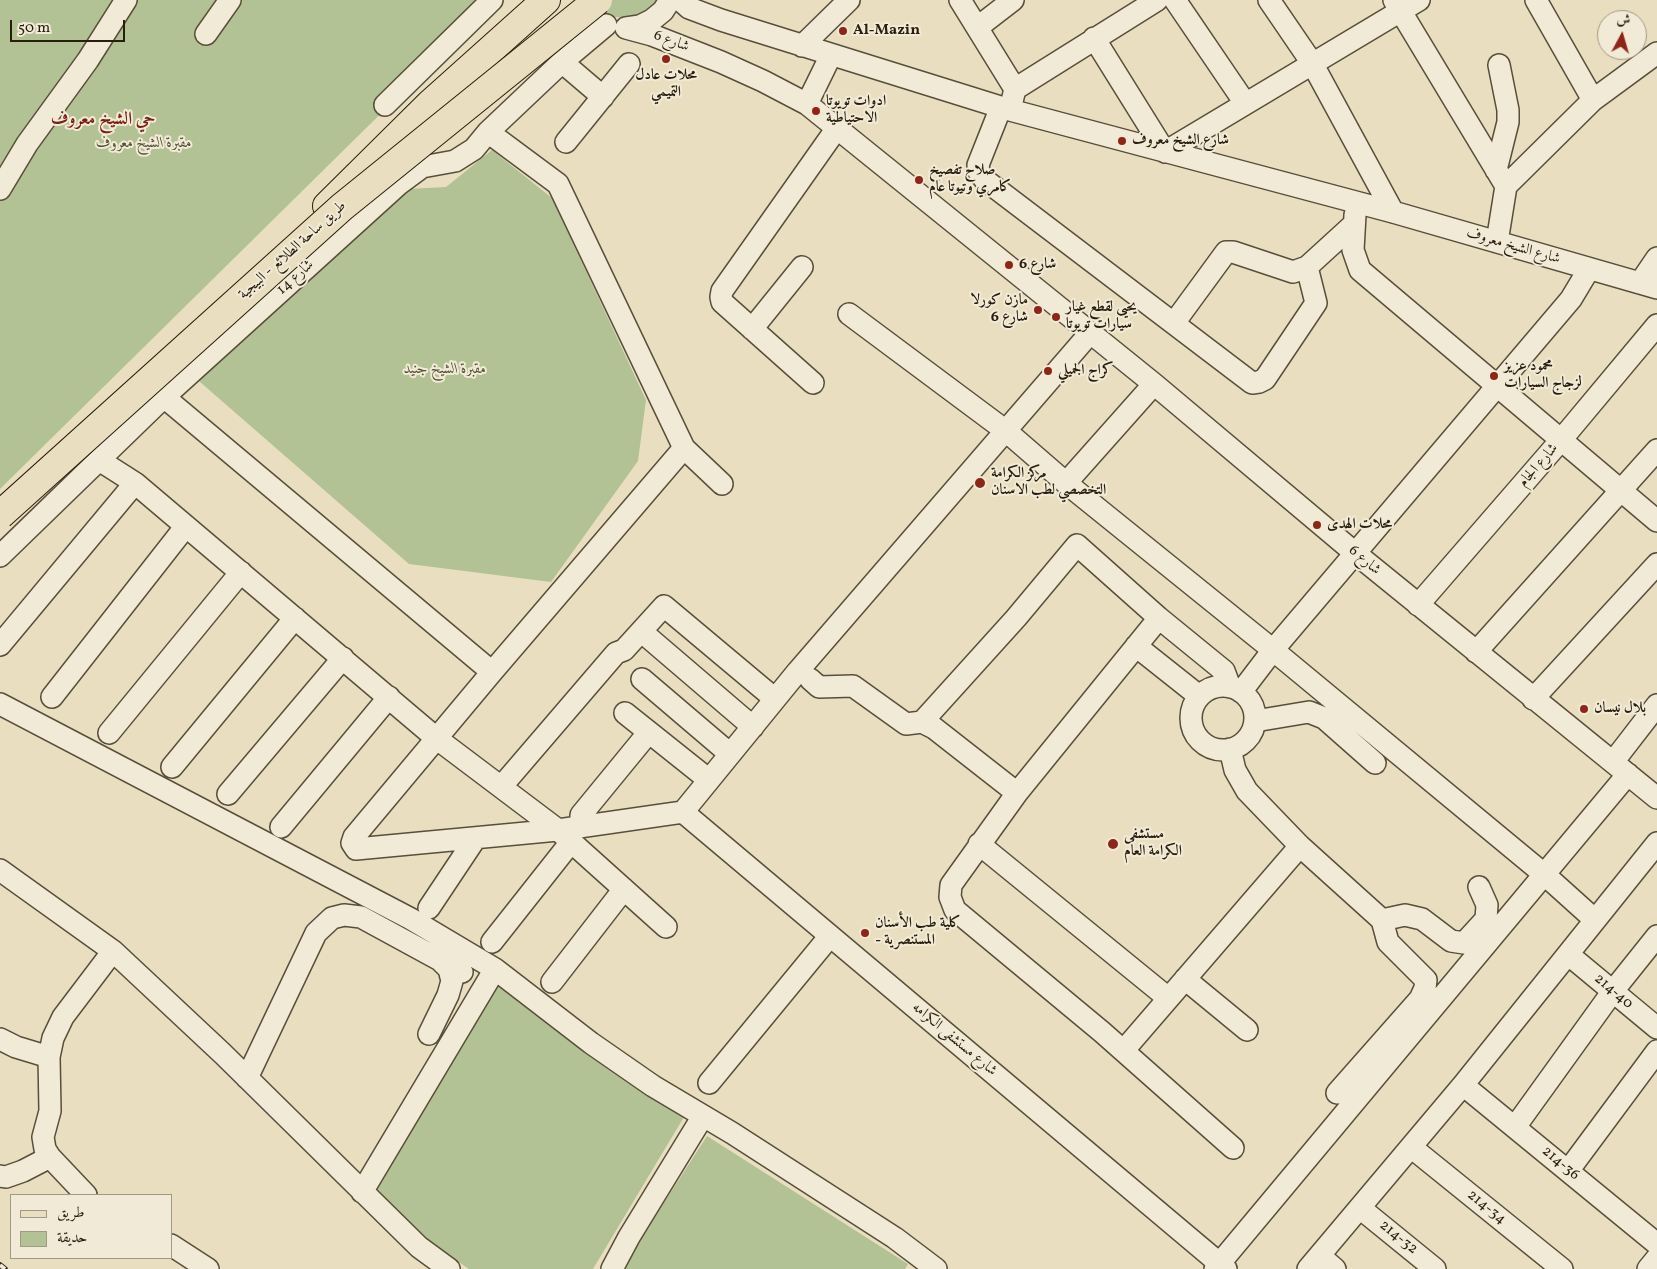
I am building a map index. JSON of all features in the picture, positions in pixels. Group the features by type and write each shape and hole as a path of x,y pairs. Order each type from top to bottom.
{"main road":[{"name":"طريق ساحة الطلائع - البيجية","path":"0,514 234,299 430,104 546,0"},
{"name":"طريق ساحة الطلائع - البيجية","path":"0,514 342,207 610,17"}],"street":[{"path":"0,189 27,144 88,60 126,0"},
{"path":"206,34 230,0"},
{"path":"385,105 492,0"},
{"path":"578,0 591,16 652,20 663,12 670,0"},
{"name":"شارع الشيخ معروف","path":"680,0 700,13 832,56 1005,108 1393,212 1648,286"},
{"path":"802,46 849,0"},
{"path":"960,0 1015,89"},
{"path":"978,27 1013,0"},
{"path":"1157,0 1015,89 978,165 979,172 986,180 1252,383 1265,379 1316,303 1307,267"},
{"path":"1175,0 1245,103"},
{"path":"1269,0 1312,63 1393,212"},
{"path":"1094,38 1165,152 1312,63 1397,5 1419,0"},
{"path":"1536,0 1593,100"},
{"path":"1397,5 1501,178"},
{"name":"شارع 14","path":"0,556 164,397 399,184 422,167 454,161 474,149 488,132 610,17"},
{"name":"شارع 6","path":"610,17 763,80 807,104 1091,332 1418,605 1657,798"},
{"path":"1501,178 1593,100 1657,53"},
{"path":"807,104 832,56"},
{"path":"562,62 602,97"},
{"path":"566,142 629,64"},
{"path":"1497,242 1508,110 1499,65"},
{"path":"813,383 722,302 722,291 837,128"},
{"path":"488,132 558,184 684,448 722,484"},
{"path":"1358,203 1353,225 1353,250 1360,270 1657,521"},
{"path":"1174,323 1226,252 1233,252 1293,272 1307,267 1353,225"},
{"path":"1648,286 1657,258"},
{"path":"752,329 802,266"},
{"path":"1236,690 1273,650 1498,387 1571,299 1589,269"},
{"path":"849,314 1006,431 1066,483 1273,650 1546,876 1595,920"},
{"name":"شارع الجام","path":"1418,605 1561,440 1657,325"},
{"path":"684,448 436,738 354,837 352,846 356,849 362,849 570,833 683,812 775,699 1091,332"},
{"path":"1066,483 1154,384"},
{"path":"164,397 492,672"},
{"path":"1476,652 1657,450"},
{"path":"99,460 135,483 436,738 501,787 570,833 624,889 666,927"},
{"path":"0,645 135,483"},
{"path":"52,697 186,526"},
{"path":"922,722 1016,618 1077,545 1159,618 1224,671 1236,690"},
{"path":"1533,699 1657,564"},
{"path":"108,733 241,572"},
{"path":"501,787 616,653 624,650 664,606 775,699"},
{"path":"172,767 295,618"},
{"path":"1159,618 1017,793 951,885 950,898 956,910 1124,1050 1233,1148"},
{"path":"642,632 752,727"},
{"path":"1136,646 1199,696"},
{"path":"228,794 342,658"},
{"path":"642,679 730,754"},
{"path":"810,679 820,686 853,686 906,724 922,722 952,740 1017,793"},
{"path":"1223,685 1236,690 1247,696 1254,707 1255,721 1251,734 1242,744 1230,749 1216,749 1204,744 1195,734 1191,721 1192,708 1199,696 1210,688 1223,685"},
{"path":"281,827 389,698"},
{"path":"0,704 411,919 495,970 591,1043 653,1086 896,1238 936,1269"},
{"path":"1220,1267 1546,876 1620,768 1657,705"},
{"path":"1255,721 1310,712 1324,718 1375,763"},
{"path":"625,713 709,780"},
{"path":"492,942 581,815 649,732"},
{"path":"1230,749 1235,770 1247,792 1300,846 1382,920 1388,942 1426,980 1426,988 1420,999 1337,1093"},
{"name":"شارع مستشفى الكرامه","path":"683,812 1220,1267"},
{"path":"429,908 476,839"},
{"path":"1321,1265 1360,1208 1569,955 1657,843"},
{"path":"979,844 1168,998"},
{"path":"1124,1050 1300,846"},
{"path":"0,870 113,952 247,1078 419,1247 449,1269"},
{"path":"1382,920 1406,915 1422,919 1451,941 1464,943 1486,919 1486,905 1479,886"},
{"path":"552,982 624,889"},
{"path":"247,1078 316,933 332,918 344,915 361,918 462,972"},
{"path":"709,1083 830,936"},
{"path":"1515,1127 1613,991 1657,936"},
{"path":"85,1194 50,1157 45,1148 43,1137 50,1111 48,1057 53,1038 63,1017 113,952"},
{"name":"214-40","path":"1569,955 1657,1028"},
{"path":"429,1034 448,995 452,981 449,969 439,959"},
{"path":"362,1192 495,970"},
{"path":"1185,979 1247,1030"},
{"path":"0,1039 16,1047 48,1057"},
{"path":"1568,1171 1657,1051"},
{"name":"214-36","path":"1463,1085 1657,1244"},
{"path":"612,1269 628,1237 703,1116"},
{"name":"214-34","path":"1411,1147 1562,1269"},
{"path":"0,1176 6,1177 23,1171 50,1157"},
{"name":"214-32","path":"1360,1208 1435,1269"},
{"path":"172,1246 208,1269"},
{"path":"1648,1269 1657,1258"}],"green space":[{"name":"مقبرة الشيخ معروف","path":"0,0 496,0 0,489"},
{"path":"591,0 658,0 651,9 640,15 627,18 614,17 601,11"},
{"name":"مقبرة الشيخ جنيد","path":"492,150 552,198 646,400 638,461 551,582 409,564 192,375 388,190 446,187"},
{"path":"499,981 684,1117 593,1269 469,1269 432,1244 371,1191"},
{"path":"707,1136 908,1264 905,1269 621,1269"}],"railway":[{"path":"0,1265 5,1269"}],"place":[{"name":"Al-Mazin","path":"843,31"},
{"name":"محلات عادل التميمي","path":"666,59"},
{"name":"ادوات تويوتا الاحتياطية","path":"816,111"},
{"name":"شارع الشيخ معروف","path":"1122,141"},
{"name":"صلاح تفصيخ كامري وتيوتا عام","path":"919,180"},
{"name":"شارع 6","path":"1009,265"},
{"name":"مازن كورلا شارع 6","path":"1038,310"},
{"name":"يحيى لقطع غيار سيارات تويوتا","path":"1056,317"},
{"name":"كراج الجميلي","path":"1048,371"},
{"name":"محمود عزيز لزجاج السيارات","path":"1494,376"},
{"name":"مركز الكرامة التخصصي لطب الاسنان","path":"980,483"},
{"name":"محلات الهدى","path":"1317,525"},
{"name":"بلال نيسان","path":"1584,709"},
{"name":"مستشفى الكرامة العام","path":"1113,844"},
{"name":"كلية طب الأسنان - المستنصرية","path":"865,933"}],"district":[{"name":"حي الشيخ معروف","path":"103,121"}]}
